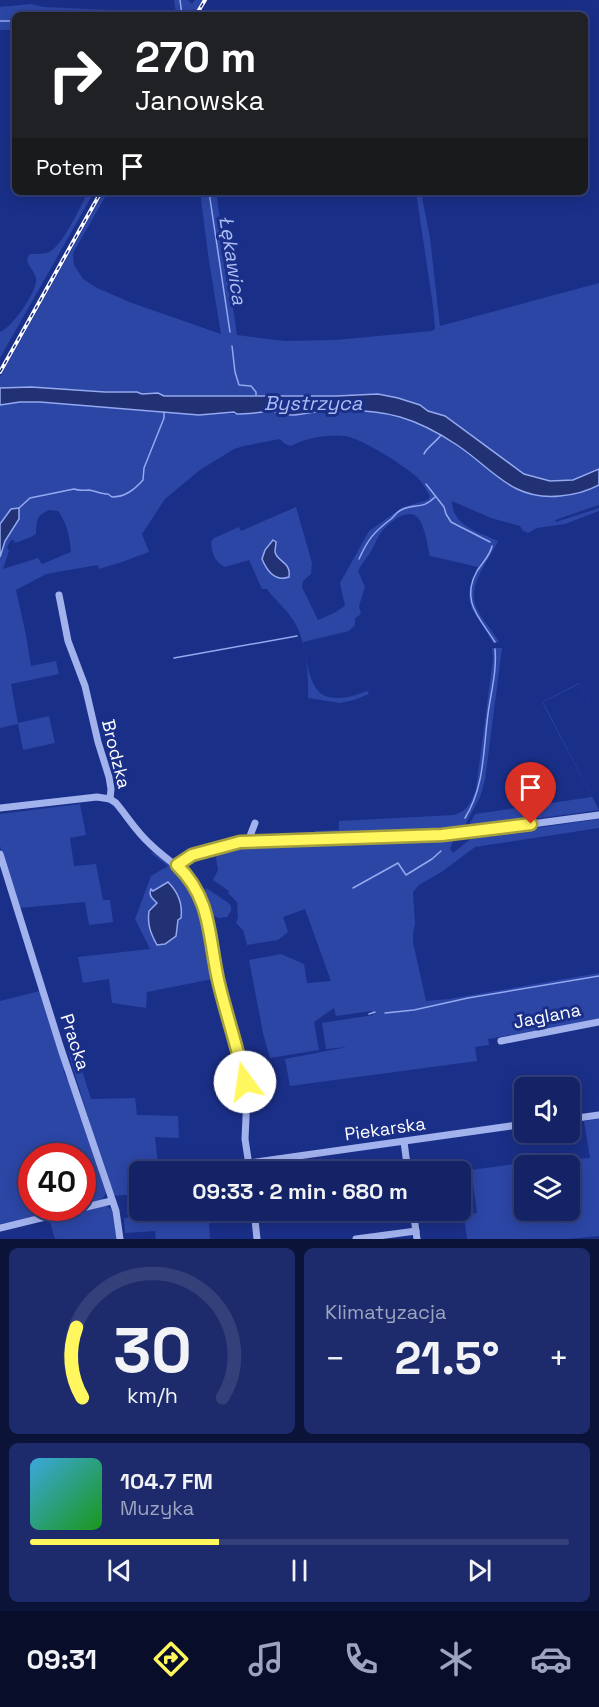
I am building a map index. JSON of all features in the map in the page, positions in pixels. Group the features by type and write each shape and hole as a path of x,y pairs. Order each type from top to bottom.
{"street":[{"name":"Brodzka","path":"59,595 68,641 85,686 109,777 110,799 116,803 148,842 188,875 204,906 218,981 245,1082 247,1095 245,1125 248,1161"},
{"path":"0,808 97,797 110,799"},
{"path":"177,865 192,855 250,842 442,835 599,814"},
{"path":"250,842 255,824"},
{"name":"Pracka","path":"0,854 118,1220 120,1239"},
{"name":"Jaglana","path":"501,1041 599,1022"},
{"path":"580,1118 599,1115"},
{"name":"Piekarska","path":"286,1161 514,1126"},
{"path":"404,1142 407,1161"},
{"path":"0,1228 111,1201"},
{"path":"255,1221 257,1239"},
{"path":"356,1239 416,1235"}],"shaded area":[{"path":"174,0 188,0 192,4 195,0 202,0 196,12 176,12"},
{"path":"31,4 44,7 154,12 12,12 12,30 0,30 0,7"},
{"path":"86,195 92,195 0,358 0,332 17,317 35,285 36,279 27,259 30,254 47,253 54,249 71,225"},
{"path":"102,195 106,195 73,253 74,265 83,279 97,288 132,303 221,334 200,195 216,195 237,335 285,341 335,340 435,329 416,195 422,195 430,238 440,326 599,283 599,469 573,480 550,481 524,474 445,416 428,411 420,405 378,394 163,396 137,392 0,388 0,377"},
{"path":"20,402 167,412 236,414 247,412 279,412 290,415 321,411 377,412 425,425 457,445 502,480 548,497 588,491 599,485 599,505 555,520 556,522 599,508 599,511 565,524 537,528 528,533 520,526 491,518 452,501 453,510 462,522 475,531 498,541 479,575 474,602 499,642 493,643 472,608 470,591 478,567 430,556 419,519 408,514 394,520 381,532 358,571 365,587 359,606 361,614 355,618 355,625 349,631 303,642 306,654 296,625 267,589 262,589 249,560 225,567 218,563 212,550 211,542 214,538 239,527 241,531 296,507 312,563 311,574 303,581 302,587 318,620 345,606 340,583 369,531 403,507 428,500 430,496 419,479 411,472 372,447 345,436 317,437 291,446 280,439 234,449 200,470 165,499 142,534 149,552 99,569 98,565 46,574 16,590 31,666 56,661 59,674 11,684 18,723 49,716 55,743 23,750 18,724 0,728 0,557 5,541 12,530 11,509 0,524 0,405","holes":["49,510 58,511 67,531 71,552 42,564 38,558 3,569 9,551 7,547 11,540 15,543 36,534 37,522 42,514"]},
{"path":"492,648 502,648 485,780 480,797 463,829 315,835 315,831 339,830 339,821 454,815 466,808 476,789 493,659"},
{"path":"306,657 313,683 318,691 326,696 336,698 367,691 369,694 340,703 308,698"},
{"path":"579,683 599,725 579,684 543,702 599,810 467,828 475,814 592,797 542,702"},
{"path":"80,804 86,835 70,838 74,866 96,864 103,900 110,900 113,922 89,925 85,902 19,908 0,846 0,814"},
{"path":"599,819 599,828 475,847 443,871 419,885 413,892 415,924 413,942 426,1001 599,973 599,1020 488,1039 489,1045 475,1047 477,1061 290,1086 285,1059 347,1047 326,1049 322,1023 373,1015 372,1011 336,1016 334,1008 314,1022 319,1050 270,1058 249,960 281,954 304,964 307,983 331,981 305,909 283,917 288,932 278,940 247,945 243,930 236,923 237,902 228,893 229,891 213,880 218,870 217,854 260,847 450,839 453,841 450,849 453,853 473,837"},
{"path":"151,853 164,860 182,875 196,898 204,925 213,979 147,992 146,1008 112,1003 109,979 83,983 78,957 150,949 135,919 151,876 168,866","holes":["166,884 178,920 176,936 153,891"]},
{"path":"206,888 231,906 227,917 219,918 210,914 205,895"},
{"path":"40,991 65,1069 63,1070 69,1079 90,1143 18,1143 18,1220 0,1224 0,1001"},
{"path":"74,1045 91,1099 135,1098 137,1115 178,1116 179,1138 155,1137 158,1161 129,1161 129,1195 112,1196 68,1048"},
{"path":"599,1119 599,1236 567,1239 467,1239 465,1221 471,1221 471,1214 477,1213 471,1170 514,1164 514,1221 580,1221 580,1159 590,1158 584,1121"},
{"path":"96,1162 106,1193 102,1200 96,1202"},
{"path":"105,1205 112,1210 117,1239 55,1239 50,1221 96,1221 96,1207"},
{"path":"124,1218 129,1218 129,1221 209,1221 210,1239 156,1239 155,1231 125,1233"}],"water":[{"name":"Bystrzyca","path":"31,387 158,393 164,396 378,394 420,405 428,411 445,416 524,474 550,481 573,480 599,469 599,485 565,496 529,494 504,481 437,432 408,419 380,413 339,411 291,415 278,412 237,414 234,412 199,415 40,402 0,405 0,388"},
{"path":"19,508 19,519 5,541 0,557 0,524 11,509"},
{"path":"273,540 276,542 275,552 288,568 289,577 276,577 266,568 262,559 265,550"},
{"path":"168,882 179,898 181,918 178,920 176,936 165,944 157,945 149,925 149,911 157,903 151,897 150,891"}],"waterway":[{"name":"Łękawica","path":"180,0 182,12"},
{"path":"0,21 12,21"},
{"name":"Łękawica","path":"209,195 230,332"},
{"name":"Łękawica","path":"232,346 239,385 251,386 256,395"},
{"path":"19,508 30,498 74,489 92,490 112,497 129,492 143,480 144,468 164,418 164,412"},
{"path":"424,454 441,435"},
{"path":"426,484 444,507 451,522 490,542"},
{"path":"359,559 372,536 398,512 426,504 435,497"},
{"path":"492,546 472,582 471,600 478,617 495,642"},
{"path":"174,658 297,636"},
{"path":"465,818 472,806 480,781 495,649"},
{"path":"353,888 398,863 406,875 441,851"},
{"path":"385,1013 414,1010 468,998 599,976"},
{"path":"369,1014 375,1012"}],"railway":[{"path":"198,12 205,0"},
{"path":"0,372 99,195"}],"route":[{"path":"245,1082 213,961 204,906 188,875 177,865 180,862 192,855 240,842 442,835 531,824"}]}
